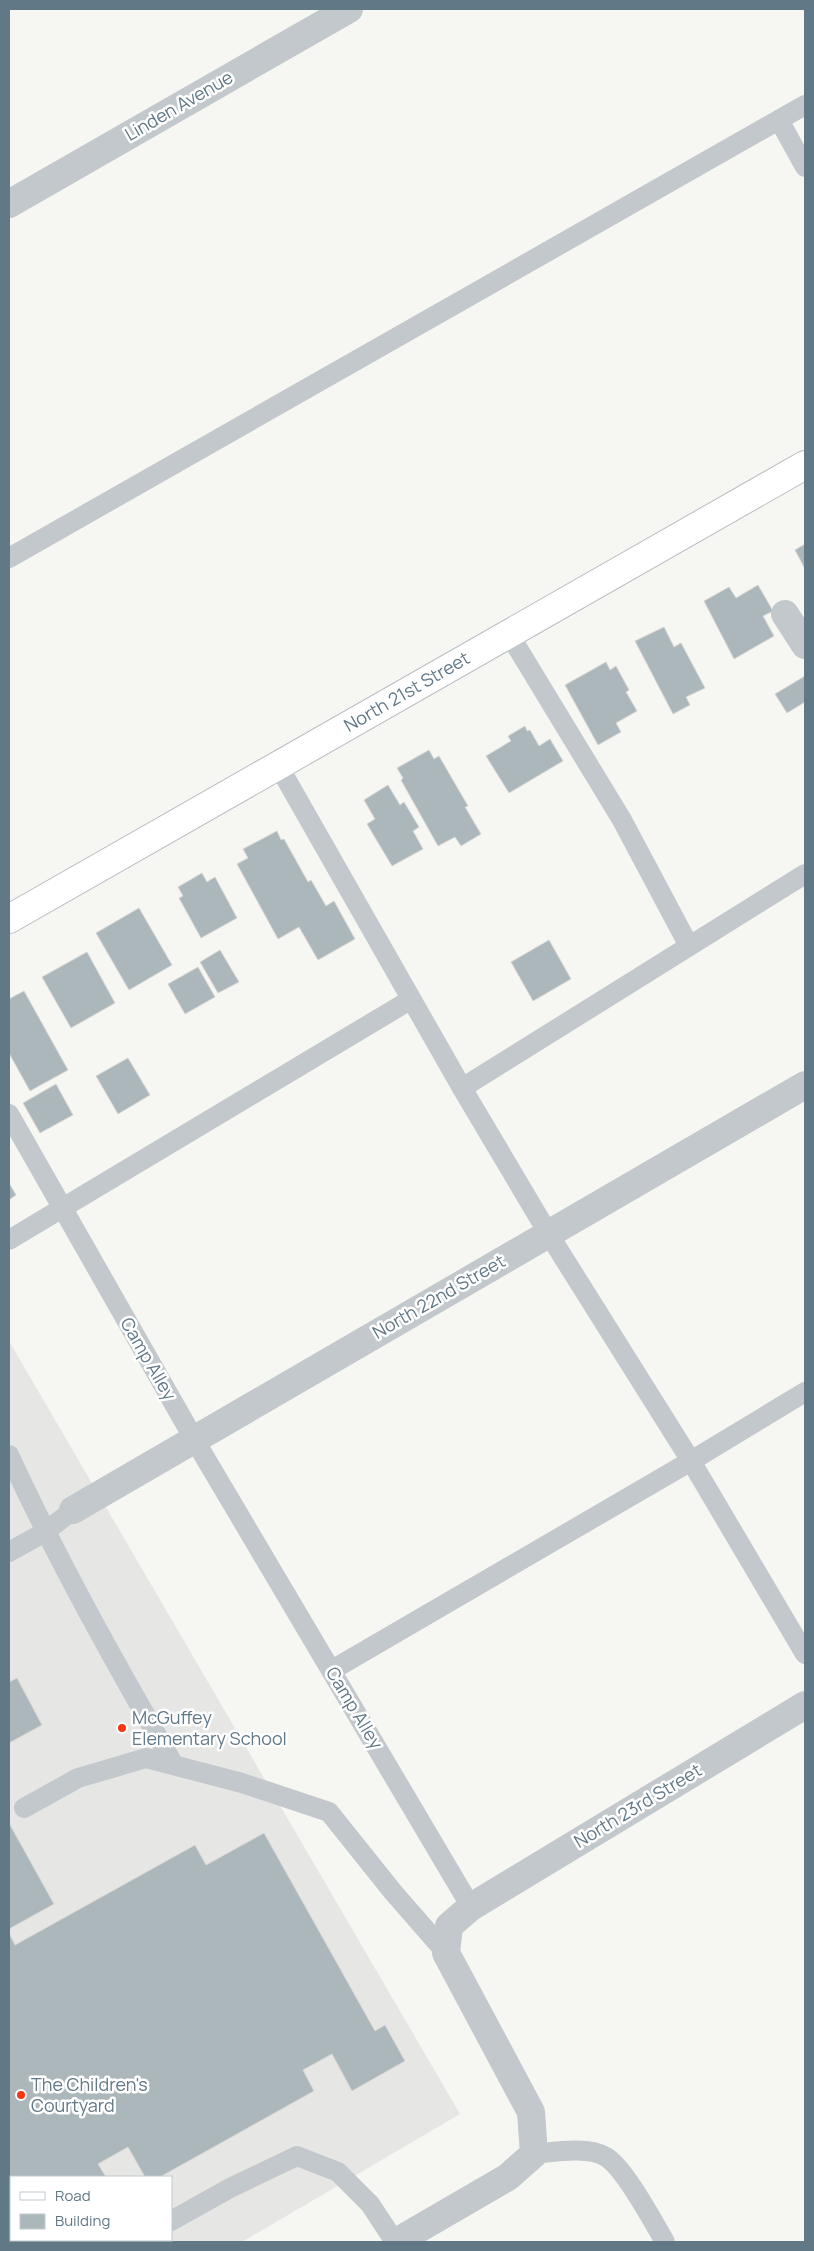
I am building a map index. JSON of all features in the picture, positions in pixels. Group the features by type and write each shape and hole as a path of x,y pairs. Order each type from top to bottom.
{"main road":[{"name":"North 21st Street","path":"9,919 805,465"}],"street":[{"name":"Linden Avenue","path":"9,204 349,9"},
{"path":"785,614 805,645"},
{"name":"North 22nd Street","path":"73,1510 805,1085"},
{"name":"North 23rd Street","path":"471,1907 805,1705"},
{"path":"396,2242 508,2177 534,2154 531,2112 448,1955 449,1926 471,1907"}],"lane":[{"path":"9,558 805,105"},
{"path":"779,120 805,167"},
{"path":"509,634 622,820 689,946"},
{"path":"278,765 410,1000 462,1088 548,1233 691,1461 805,1654"},
{"path":"462,1088 805,874"},
{"path":"9,1240 410,1000"},
{"name":"Camp Alley","path":"9,1114 194,1439 471,1907"},
{"path":"332,1670 691,1461 805,1392"},
{"path":"9,1455 45,1532 109,1652 174,1765"},
{"path":"9,1552 45,1532 73,1510"},
{"path":"24,1808 78,1778 146,1758 242,1783 329,1812 393,1892 448,1955"},
{"path":"534,2154 581,2150 606,2157 624,2175 665,2242"},
{"path":"172,2220 230,2188 297,2156 338,2172 370,2204 396,2242"}],"shaded area":[{"name":"McGuffey Elementary School","path":"9,1341 460,2114 242,2242 9,2242"}],"building":[{"path":"805,544 805,569 795,550"},
{"path":"758,585 773,611 763,616 774,636 734,659 704,601 729,587 736,598"},
{"path":"664,627 674,647 681,643 705,688 686,697 690,705 673,714 635,641"},
{"path":"606,662 610,670 616,666 629,690 626,692 637,711 616,723 621,732 598,745 565,685"},
{"path":"805,676 805,702 787,713 775,694"},
{"path":"525,726 527,731 530,730 539,746 550,739 563,761 509,793 486,756 511,741 508,736"},
{"path":"429,750 434,759 439,756 468,806 465,807 481,834 461,846 455,837 438,846 401,780 403,778 397,768"},
{"path":"388,785 400,805 404,802 419,827 413,831 423,849 392,866 367,824 375,819 364,800"},
{"path":"277,831 281,840 284,839 308,882 311,880 326,906 334,901 355,939 318,960 299,927 278,939 237,864 248,858 243,849"},
{"path":"202,873 207,882 215,877 237,918 201,938 179,898 183,896 178,887"},
{"path":"139,908 172,965 129,990 96,933"},
{"path":"549,940 571,979 533,1001 511,962"},
{"path":"220,950 239,982 218,993 200,962"},
{"path":"87,952 115,1003 71,1028 42,977"},
{"path":"198,967 215,997 185,1014 168,984"},
{"path":"24,991 68,1070 30,1091 9,1053 9,999"},
{"path":"128,1058 150,1095 118,1114 96,1076"},
{"path":"56,1084 73,1115 40,1133 23,1103"},
{"path":"9,1183 16,1195 9,1200"},
{"path":"17,1678 42,1725 9,1743 9,1682"},
{"path":"9,1823 54,1904 9,1929"},
{"path":"264,1833 375,2031 385,2025 405,2061 352,2091 332,2054 303,2070 314,2091 162,2176 144,2176 128,2147 98,2164 105,2176 10,2176 10,2241 45,2241 9,2242 9,1933 15,1945 195,1845 206,1865"}],"place":[{"name":"McGuffey Elementary School","path":"122,1728"},
{"name":"The Children's Courtyard","path":"21,2095"}]}
